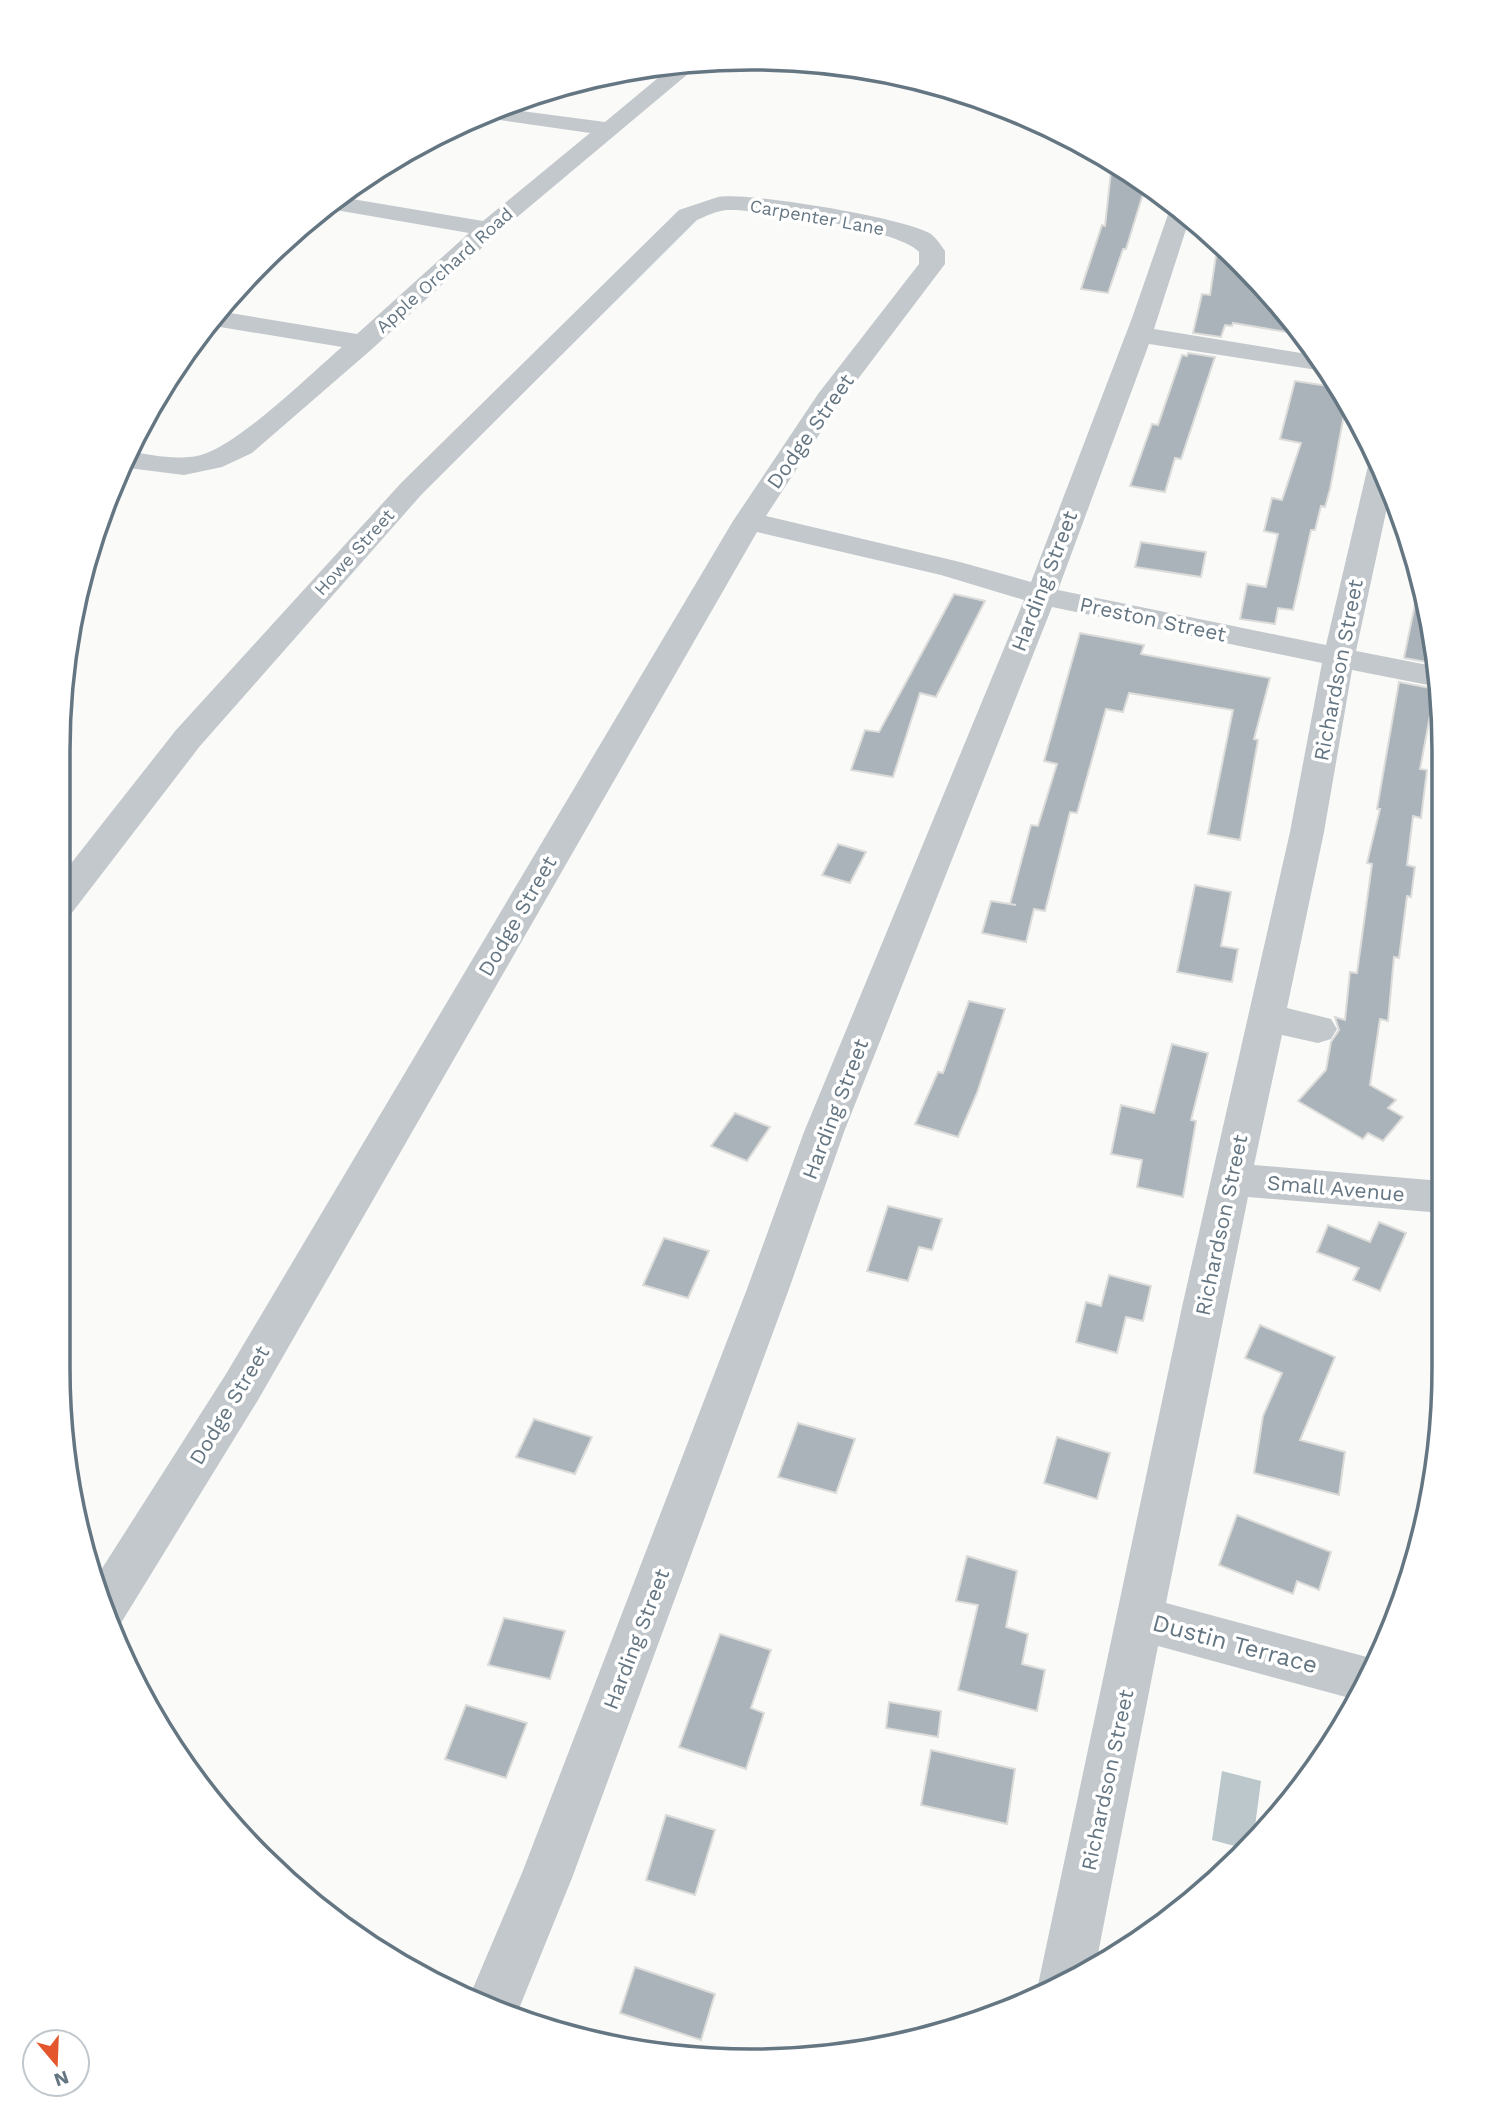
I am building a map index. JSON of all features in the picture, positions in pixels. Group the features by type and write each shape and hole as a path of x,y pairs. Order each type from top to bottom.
{"street":[{"name":"Apple Orchard Road","path":"135,461 175,468 193,468 225,457 242,447 363,343 488,229 676,74"},
{"path":"507,116 610,129"},
{"name":"Carpenter Lane","path":"678,224 688,215 707,206 728,203 754,204 920,238"},
{"path":"344,205 488,229"},
{"name":"Harding Street","path":"495,1999 553,1858 768,1289 824,1132 1041,595 1139,334 1177,220"},
{"name":"Howe Street","path":"70,890 188,738 412,488 678,224"},
{"name":"Dodge Street","path":"110,1597 242,1387 748,521 828,400 872,346 932,264 932,251 920,238"},
{"path":"224,320 363,343"},
{"path":"1139,334 1310,362"},
{"name":"Richardson Street","path":"1068,1971 1378,485"},
{"name":"Preston Street","path":"748,521 949,568 1041,595 1427,675"},
{"path":"1266,1018 1318,1029"},
{"name":"Small Avenue","path":"1231,1179 1432,1196"},
{"name":"Dustin Terrace","path":"1141,1619 1358,1677"}],"shaded area":[{"path":"1222,1771 1261,1781 1255,1826 1236,1846 1212,1840"}],"building":[{"path":"1111,173 1143,195 1126,249 1123,249 1108,293 1081,289 1102,225 1105,226"},
{"path":"1216,254 1288,332 1233,323 1232,326 1225,325 1221,337 1193,333 1202,294 1210,295"},
{"path":"1188,353 1215,357 1181,459 1175,458 1165,492 1130,486 1152,424 1158,425 1182,355 1187,356"},
{"path":"1295,381 1325,385 1344,416 1330,489 1325,507 1321,506 1315,530 1311,530 1293,610 1278,608 1275,624 1240,619 1247,584 1266,587 1278,534 1264,531 1272,498 1282,500 1301,443 1280,439"},
{"path":"1141,542 1206,552 1201,577 1135,567"},
{"path":"954,594 985,601 936,697 920,693 893,777 851,770 865,730 879,732"},
{"path":"1415,602 1426,662 1404,658"},
{"path":"1080,633 1144,645 1141,654 1270,678 1254,739 1258,740 1240,840 1208,834 1233,710 1129,693 1123,712 1106,709 1077,813 1070,812 1045,911 1034,909 1026,942 982,933 991,901 1016,905 1010,904 1031,825 1038,826 1057,764 1044,761"},
{"path":"1399,682 1429,688 1431,710 1420,769 1427,770 1421,818 1413,816 1407,865 1415,867 1411,897 1407,896 1399,958 1394,957 1388,1021 1380,1019 1370,1085 1396,1100 1388,1108 1403,1117 1383,1141 1368,1133 1363,1139 1298,1101 1326,1070 1331,1042 1339,1030 1335,1017 1345,1020 1350,972 1357,973 1372,864 1367,863 1380,809 1377,809"},
{"path":"838,844 866,852 850,883 822,875"},
{"path":"1195,885 1231,892 1221,946 1238,949 1232,982 1177,972"},
{"path":"969,1001 1005,1009 977,1093 958,1137 915,1124 938,1072 943,1073"},
{"path":"1172,1044 1208,1053 1191,1120 1196,1121 1183,1197 1137,1187 1142,1160 1111,1154 1121,1105 1154,1113"},
{"path":"735,1113 770,1127 747,1161 711,1146"},
{"path":"888,1206 942,1219 932,1250 919,1247 908,1281 867,1271"},
{"path":"1379,1222 1406,1233 1380,1291 1353,1280 1359,1268 1317,1252 1328,1225 1370,1242"},
{"path":"664,1238 709,1251 688,1298 643,1285"},
{"path":"1109,1275 1151,1286 1143,1321 1126,1317 1117,1353 1076,1342 1086,1302 1101,1306"},
{"path":"1260,1325 1335,1357 1300,1440 1345,1452 1339,1495 1254,1473 1263,1416 1282,1373 1245,1358"},
{"path":"534,1419 592,1437 575,1474 516,1457"},
{"path":"798,1423 855,1439 836,1493 778,1477"},
{"path":"1057,1437 1110,1453 1097,1499 1044,1483"},
{"path":"1237,1515 1331,1552 1319,1590 1297,1581 1293,1594 1219,1565"},
{"path":"967,1556 1017,1571 1006,1627 1028,1634 1022,1664 1045,1670 1037,1711 958,1690 978,1605 956,1601"},
{"path":"504,1618 565,1631 550,1679 488,1665"},
{"path":"720,1634 771,1650 751,1708 764,1713 746,1769 679,1747"},
{"path":"889,1702 941,1711 938,1737 886,1728"},
{"path":"466,1705 527,1723 506,1778 445,1759"},
{"path":"931,1750 1015,1769 1007,1824 921,1805"},
{"path":"666,1815 715,1830 695,1895 646,1880"},
{"path":"635,1967 715,1994 701,2040 620,2013"}]}
